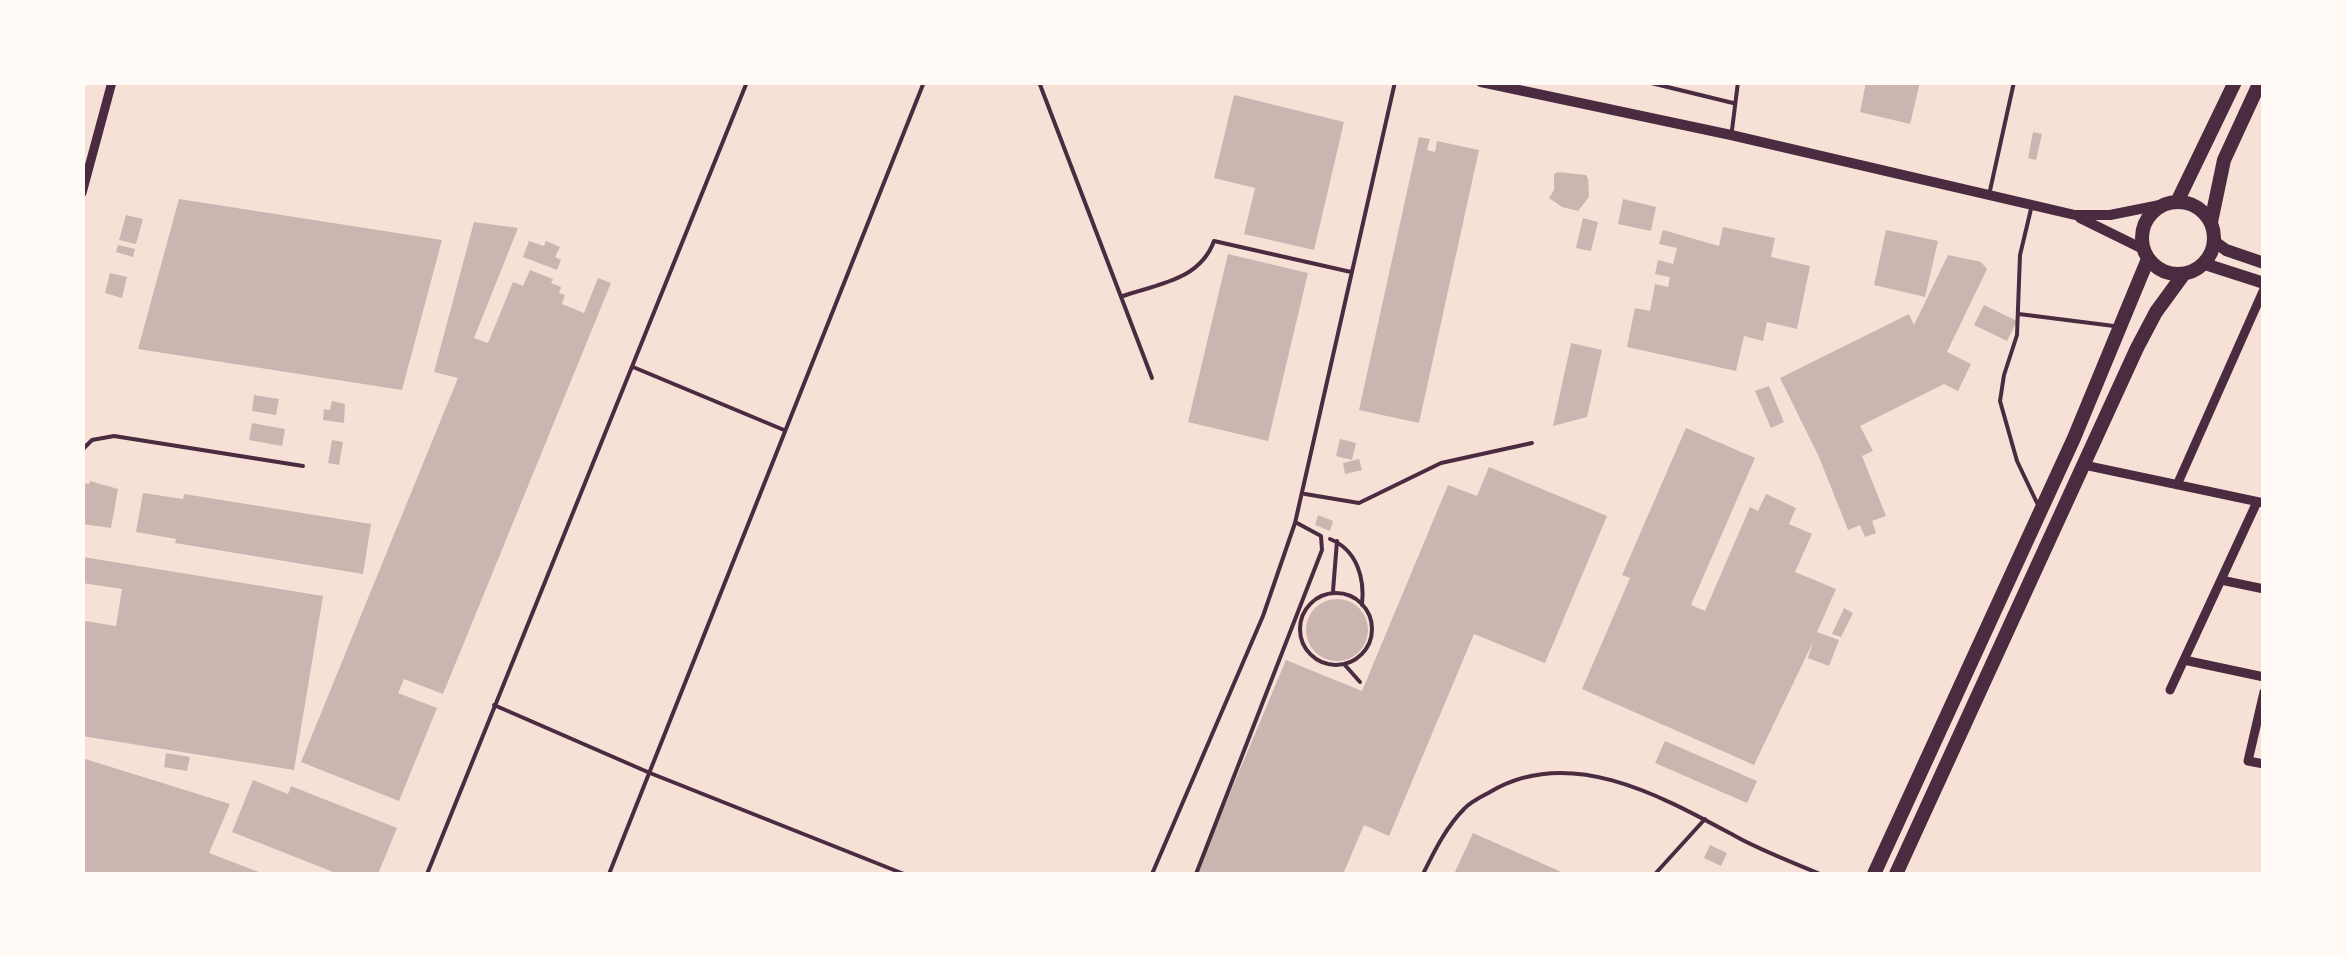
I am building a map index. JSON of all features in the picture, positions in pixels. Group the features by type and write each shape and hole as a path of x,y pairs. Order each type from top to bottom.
{"main road":[{"path":"2173,202 2235,82"},
{"path":"1896,874 2143,336 2182,275 2205,264 2215,242 2212,222 2224,160 2260,82"},
{"path":"1874,874 2041,511 2120,327 2146,254 2144,226 2159,208 2173,202 2197,207 2212,222"},
{"path":"2215,242 2226,250 2264,263"},
{"path":"2146,254 2157,268 2182,275"},
{"path":"2205,264 2264,286"}],"street":[{"path":"82,194 112,82"},
{"path":"1481,82 2032,204 2074,215 2146,254"},
{"path":"2074,215 2110,215 2173,202"},
{"path":"2177,485 2264,286"},
{"path":"2084,465 2260,502 2170,690"},
{"path":"2221,580 2264,589"},
{"path":"2184,660 2264,677"},
{"path":"2264,692 2248,761 2264,764"}],"lane":[{"path":"427,874 747,82"},
{"path":"609,874 924,82"},
{"path":"1039,82 1152,378"},
{"path":"1152,874 1264,616 1295,522 1395,82"},
{"path":"1647,82 1733,103"},
{"path":"1731,135 1738,82"},
{"path":"1989,195 2014,82"},
{"path":"2032,204 2020,255 2018,334 2000,401 2017,460 2041,511"},
{"path":"1123,296 1190,274 1203,264 1214,241 1352,272"},
{"path":"2019,314 2120,327"},
{"path":"633,366 784,430"},
{"path":"82,450 92,440 114,436 303,466"},
{"path":"1303,494 1359,504 1441,463 1532,442"},
{"path":"1196,874 1322,550 1320,536 1295,522"},
{"path":"494,705 650,773 904,874"},
{"path":"1424,874 1436,848 1465,807 1509,781 1562,773 1619,781 1820,874"},
{"path":"1655,874 1706,818"}],"path":[{"path":"1320,536 1337,542 1353,558 1361,574 1362,605"},
{"path":"1333,593 1337,542"},
{"path":"1333,593 1344,594 1362,605 1369,615 1370,640 1355,659 1344,664 1322,662 1306,649 1302,640 1306,609 1313,601 1333,593"},
{"path":"1344,664 1360,682"}],"building":[{"path":"1866,82 1920,82 1910,124 1860,112"},
{"path":"1234,95 1344,122 1314,250 1244,234 1255,188 1214,178"},
{"path":"2033,132 2042,134 2036,160 2028,158"},
{"path":"1419,137 1430,139 1427,150 1435,152 1437,141 1479,150 1419,423 1359,410"},
{"path":"1554,174 1586,175 1589,197 1578,211 1549,198 1554,190"},
{"path":"179,199 442,240 402,390 138,349"},
{"path":"1623,199 1656,207 1651,231 1618,224"},
{"path":"126,215 143,219 136,244 119,240"},
{"path":"1583,218 1598,222 1591,251 1576,248"},
{"path":"474,222 518,228 474,338 488,343 513,282 523,286 530,270 553,279 551,283 561,287 559,293 565,295 562,304 584,313 598,278 611,283 443,694 404,679 398,693 437,708 399,801 301,762 458,378 434,372"},
{"path":"1723,227 1775,238 1771,257 1810,266 1797,329 1767,322 1763,341 1744,336 1736,371 1627,347 1635,308 1650,311 1655,284 1668,287 1670,277 1655,274 1658,260 1673,264 1677,248 1659,244 1663,230 1719,246"},
{"path":"1886,230 1938,241 1925,297 1874,285"},
{"path":"529,241 544,246 546,241 560,247 555,257 561,260 557,270 523,257"},
{"path":"118,245 135,249 133,257 116,252"},
{"path":"1228,254 1308,273 1268,441 1188,422"},
{"path":"1948,255 1981,262 1987,269 1947,352 1971,364 1958,391 1944,384 1860,426 1873,451 1862,456 1886,516 1872,521 1876,533 1865,537 1860,525 1848,530 1819,457 1780,378 1909,314 1914,325"},
{"path":"110,273 127,277 122,298 105,293"},
{"path":"1984,305 2017,321 2007,341 1974,325"},
{"path":"1571,343 1602,350 1587,417 1553,426"},
{"path":"1769,386 1784,422 1771,428 1755,391"},
{"path":"254,395 279,399 276,415 252,411"},
{"path":"332,401 345,404 344,423 323,420 324,409 330,410"},
{"path":"252,423 285,429 282,446 249,440"},
{"path":"1686,428 1755,458 1691,605 1705,611 1750,507 1758,511 1766,494 1796,508 1789,524 1812,534 1795,572 1836,589 1817,632 1839,640 1829,666 1808,658 1813,642 1754,765 1582,689 1630,578 1622,575"},
{"path":"1340,439 1356,443 1352,460 1336,456"},
{"path":"332,440 343,442 339,465 328,463"},
{"path":"1359,459 1362,470 1345,474 1343,463"},
{"path":"1489,467 1607,516 1545,663 1474,634 1389,836 1364,825 1343,874 1196,874 1286,660 1362,691 1448,485 1477,496"},
{"path":"90,481 118,489 111,528 82,524 82,483"},
{"path":"143,493 183,499 184,494 371,524 363,574 175,543 176,539 136,532"},
{"path":"1318,515 1333,521 1330,531 1315,525"},
{"path":"83,557 323,596 294,770 82,736 85,621 116,626 122,589 82,583"},
{"path":"1337,599 1359,608 1368,630 1359,652 1337,661 1315,652 1306,630 1315,608"},
{"path":"1844,608 1853,613 1841,637 1832,634"},
{"path":"1665,741 1757,781 1747,803 1655,763"},
{"path":"166,753 190,757 187,771 164,767"},
{"path":"82,758 230,804 209,853 264,874 82,874"},
{"path":"253,780 288,794 291,786 397,828 378,874 338,874 232,832"},
{"path":"1473,833 1566,874 1454,874"},
{"path":"1710,845 1727,853 1721,866 1704,858"}]}
